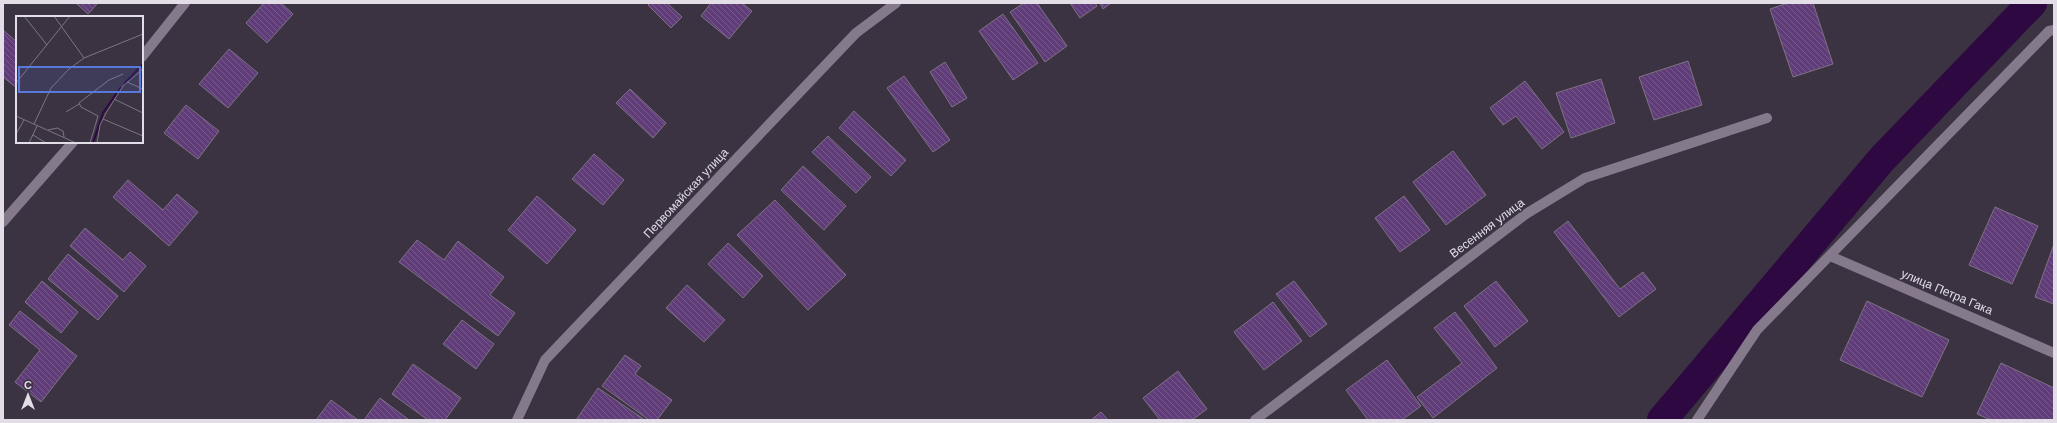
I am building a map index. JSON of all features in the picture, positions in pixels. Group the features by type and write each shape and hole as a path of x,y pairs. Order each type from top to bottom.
{"street":[{"path":"143,56 185,3"},
{"name":"Первомайская улица","path":"517,420 545,360 856,33 896,3"},
{"path":"1697,420 1757,330 2049,31 2054,30"},
{"name":"Весенняя улица","path":"1255,420 1526,214 1585,178 1767,118"},
{"path":"3,222 72,143"},
{"name":"улица Петра Гака","path":"1830,256 2054,352"}],"building":[{"path":"76,3 98,3 88,14"},
{"path":"264,3 281,3 293,14 267,43 246,23"},
{"path":"650,3 667,3 682,17 671,28 648,5"},
{"path":"711,3 742,3 752,11 729,39 701,16"},
{"path":"1024,3 1037,3 1067,46 1045,62 1010,12"},
{"path":"1070,3 1095,3 1097,6 1080,18"},
{"path":"1100,3 1111,3 1103,9"},
{"path":"1788,3 1813,3 1833,64 1793,77 1770,9"},
{"path":"1003,14 1038,63 1013,80 979,31"},
{"path":"3,30 16,41 16,87 3,77"},
{"path":"229,49 258,73 228,108 199,84"},
{"path":"1688,61 1702,105 1654,120 1639,77"},
{"path":"945,62 967,98 952,107 930,72"},
{"path":"904,76 950,140 933,152 887,88"},
{"path":"1601,79 1615,123 1571,138 1556,93"},
{"path":"1525,81 1564,132 1542,149 1516,116 1503,125 1490,108"},
{"path":"630,89 666,123 653,138 616,103"},
{"path":"186,105 219,131 198,159 164,133"},
{"path":"854,111 906,160 891,176 839,128"},
{"path":"828,136 871,177 856,193 812,152"},
{"path":"1453,151 1486,195 1446,225 1413,182"},
{"path":"594,154 624,180 603,205 572,179"},
{"path":"803,166 846,206 824,230 781,190"},
{"path":"128,180 163,210 177,194 198,212 169,246 113,197"},
{"path":"537,196 576,230 547,264 508,230"},
{"path":"1404,196 1430,230 1400,252 1375,218"},
{"path":"775,200 846,275 808,310 737,235"},
{"path":"1995,207 2038,226 2012,284 1969,265"},
{"path":"1568,221 1620,289 1643,272 1656,289 1619,317 1554,232"},
{"path":"85,228 123,260 130,252 146,266 124,292 70,246"},
{"path":"417,240 444,260 458,241 504,277 490,295 515,313 498,336 399,262"},
{"path":"728,243 763,276 743,298 708,264"},
{"path":"2054,244 2054,304 2035,297"},
{"path":"68,254 118,296 98,320 48,279"},
{"path":"42,281 78,312 61,333 25,302"},
{"path":"1294,281 1327,324 1310,337 1276,294"},
{"path":"1496,281 1528,321 1495,347 1464,306"},
{"path":"687,285 725,320 704,342 666,308"},
{"path":"1867,301 1949,340 1922,397 1840,360"},
{"path":"1273,302 1302,341 1264,370 1234,332"},
{"path":"20,311 77,356 41,402 15,382 40,350 9,325"},
{"path":"1455,312 1497,368 1433,418 1417,397 1462,363 1434,328"},
{"path":"462,320 494,344 476,369 443,344"},
{"path":"625,355 641,366 635,374 672,400 657,420 649,420 602,386"},
{"path":"1387,360 1421,406 1402,420 1368,420 1346,390"},
{"path":"2001,363 2054,388 2054,420 1991,420 1977,414"},
{"path":"413,364 461,398 445,420 428,420 392,394"},
{"path":"1178,371 1207,409 1192,420 1160,420 1143,398"},
{"path":"598,388 645,420 576,420"},
{"path":"380,398 409,420 364,420"},
{"path":"331,400 358,420 316,420"},
{"path":"1101,412 1108,420 1091,420"}],"waterway":[{"path":"1662,420 1882,159 2032,3"}]}
